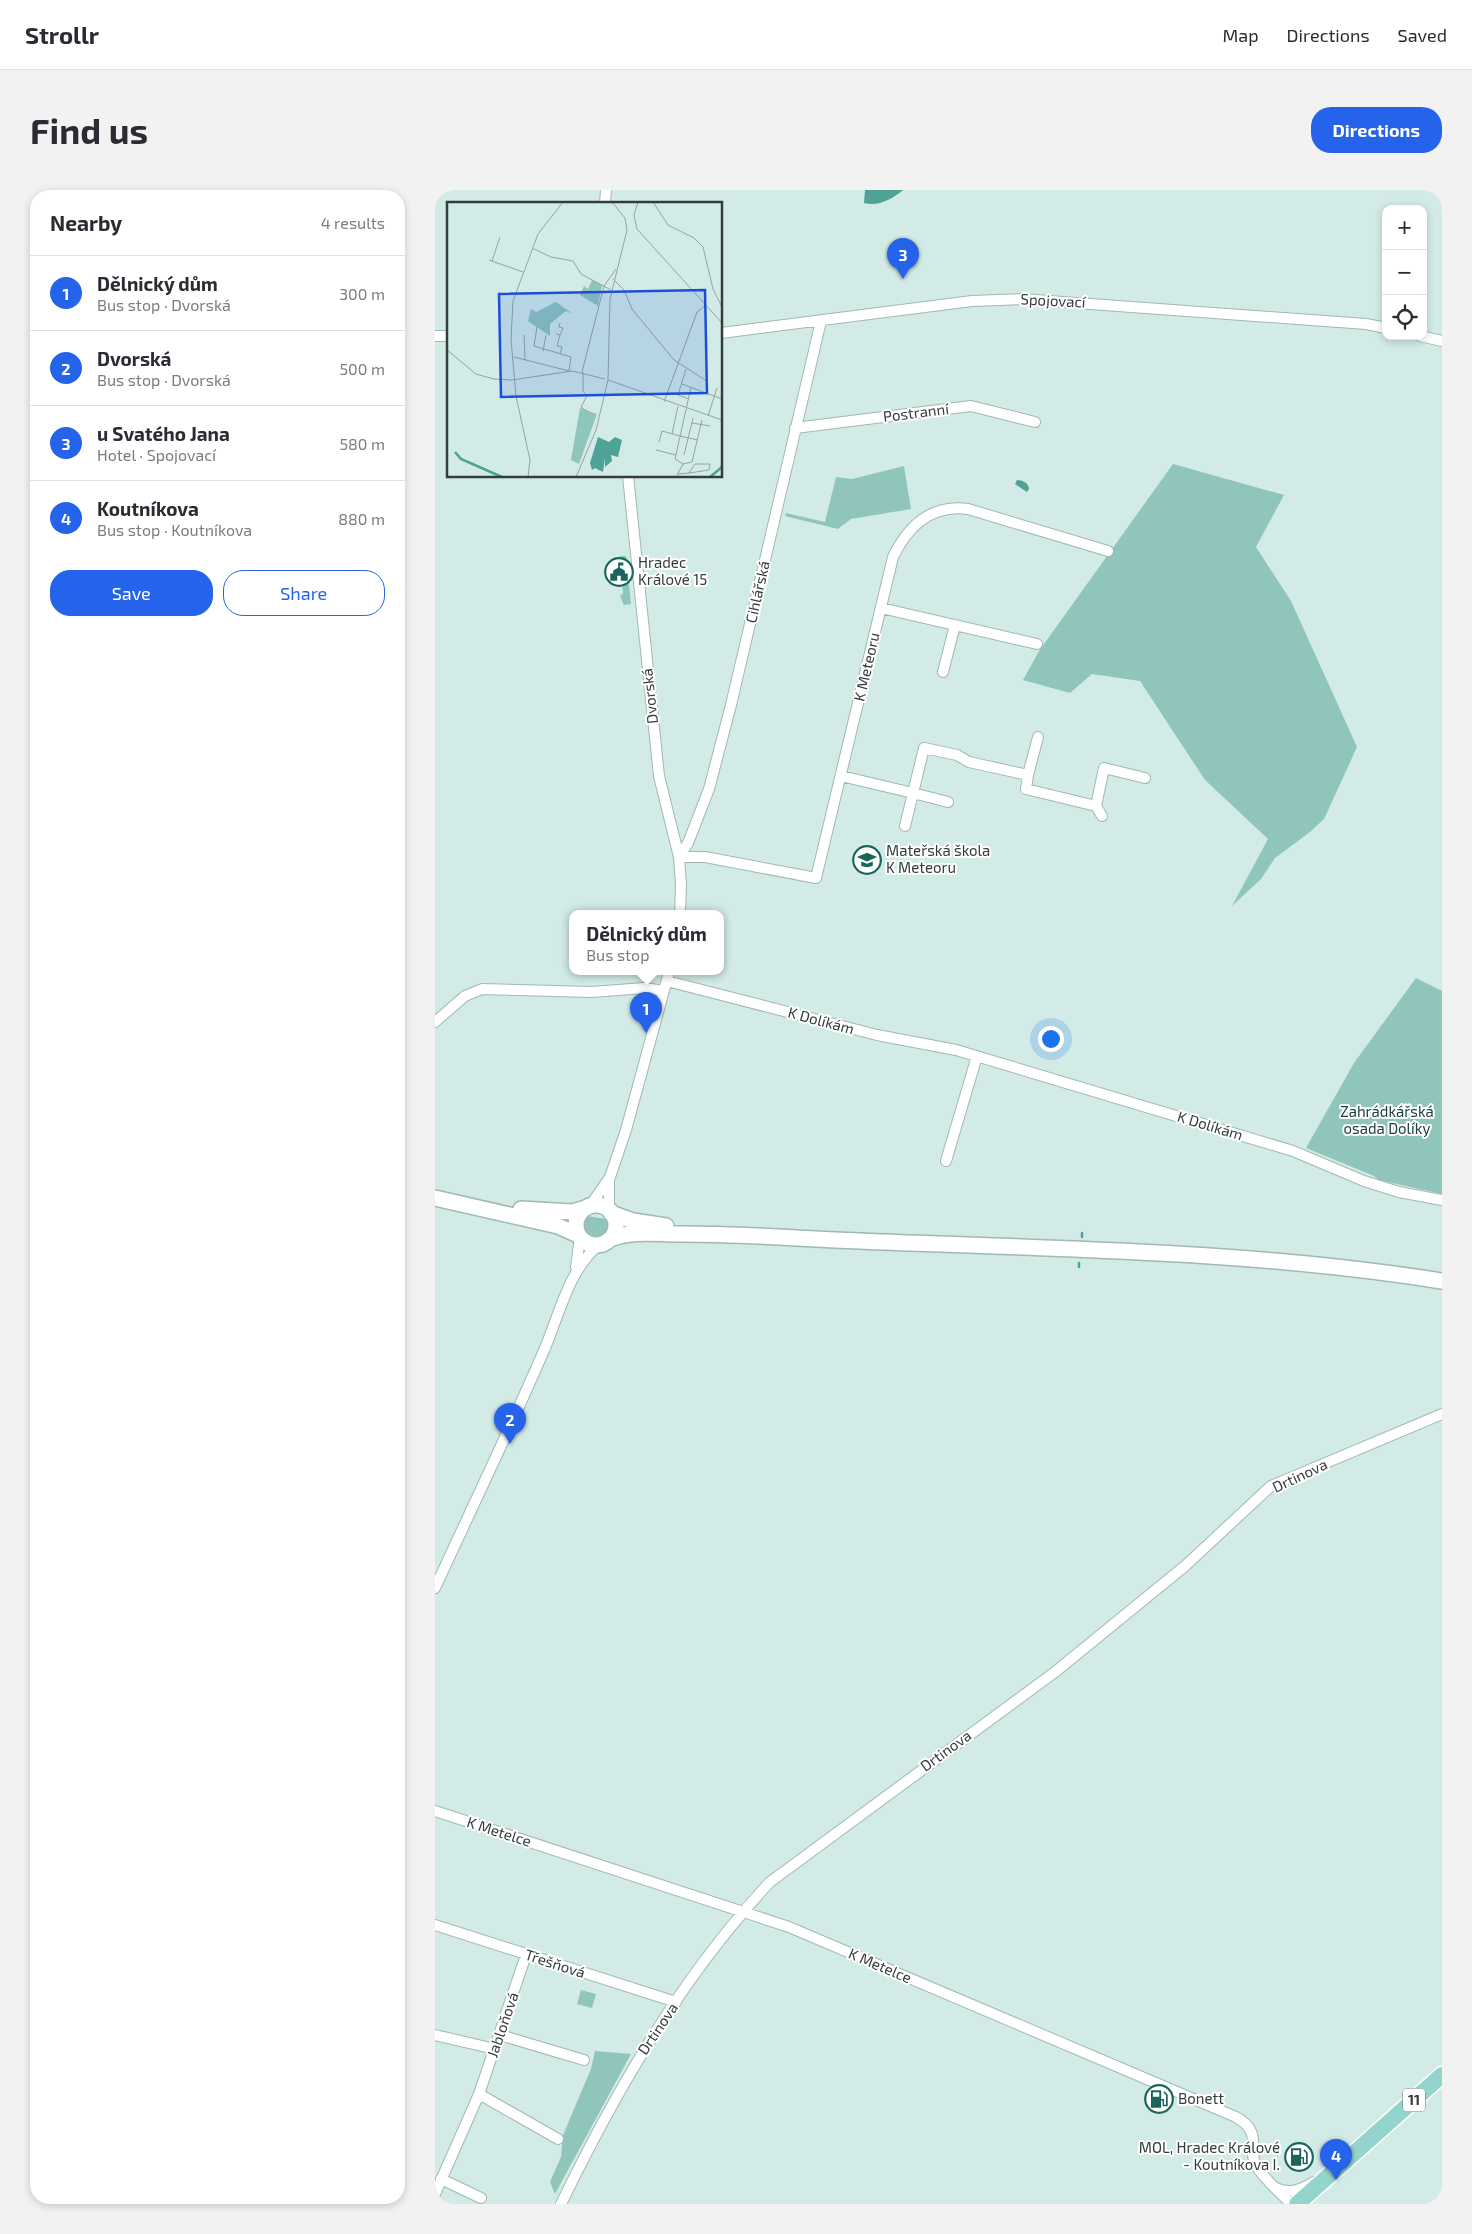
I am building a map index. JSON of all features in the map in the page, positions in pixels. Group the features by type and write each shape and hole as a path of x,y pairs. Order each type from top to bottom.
{"main road":[{"path":"435,1198 558,1226 579,1236 589,1244 604,1242 628,1233 719,1234 1227,1256 1335,1266 1442,1281"},
{"path":"469,1206 557,1212 572,1212 599,1206 633,1221 719,1234"},
{"path":"579,1236 576,1222 581,1211 588,1207"},
{"path":"604,1242 615,1224 610,1212"},
{"name":"11","path":"1297,2204 1442,2075"}],"street":[{"name":"Spojovací","path":"723,332 972,301 1022,299 1366,324 1382,327"},
{"name":"Cihlářská","path":"679,857 687,843 709,789 731,705 821,321"},
{"path":"1427,338 1442,341"},
{"name":"Postranní","path":"795,428 971,406 1035,422"},
{"name":"Dvorská","path":"628,478 659,776 679,857 680,910"},
{"name":"K Meteoru","path":"679,857 705,857 816,878 893,557 903,538 925,516 958,508 977,511 1107,551"},
{"path":"881,608 1037,644"},
{"path":"943,672 955,625"},
{"path":"1038,737 1026,789 1096,806"},
{"path":"905,826 924,748 957,755 969,762 1028,775"},
{"path":"1102,816 1096,806 1104,768 1145,778"},
{"path":"841,776 948,802"},
{"path":"588,1207 610,1177 627,1130 666,981"},
{"name":"K Dolíkám","path":"435,1022 465,996 482,989 598,992 645,988 666,981 877,1035 956,1050 1293,1151 1364,1181 1399,1192 1442,1200"},
{"path":"946,1161 977,1056"},
{"path":"610,1177 610,1212"},
{"path":"576,1271 579,1236"},
{"path":"435,1588 543,1354 576,1271 587,1254 604,1242"},
{"name":"Drtinova","path":"561,2204 588,2148 630,2071 702,1963 742,1911 770,1882 1062,1667 1185,1566 1271,1486 1442,1414"},
{"name":"K Metelce","path":"435,1811 789,1928 1235,2117 1246,2124 1252,2136 1256,2167 1291,2204"},
{"name":"Třešňová","path":"435,1925 676,2002"},
{"name":"Jabloňová","path":"435,2194 479,2094 527,1955"},
{"path":"435,2034 495,2049"},
{"path":"500,2035 583,2060"},
{"path":"479,2094 558,2139"},
{"path":"1276,2188 1285,2192 1293,2192 1331,2174"},
{"path":"441,2180 481,2198"},
{"path":"1276,2188 1280,2197 1279,2204"}],"green space":[{"path":"1173,464 1284,495 1256,547 1291,601 1357,747 1324,819 1275,858 1261,879 1232,906 1268,839 1205,780 1140,681 1092,674 1070,693 1023,680 1039,651"},
{"path":"904,466 911,509 851,519 838,529 785,516 786,513 825,522 836,477 852,479"},
{"path":"620,556 626,556 628,572 622,573"},
{"path":"628,575 631,604 624,605 620,596 623,593 621,577"},
{"name":"Zahrádkářská osada Dolíky","path":"1416,978 1442,991 1442,1194 1379,1180 1374,1176 1306,1148 1354,1063"},
{"path":"586,1216 607,1219 609,1226 606,1233 596,1238 588,1237 582,1227"},
{"path":"581,1990 596,1994 592,2008 577,2004"},
{"path":"595,2051 631,2054 555,2194 550,2182 561,2157 563,2135 591,2069"}],"shaded area":[{"path":"865,190 903,190 885,201 869,204 864,203"},
{"path":"1017,480 1023,481 1028,485 1029,489 1027,492 1015,484"}],"place":[{"name":"u Svatého Jana","path":"903,279"},
{"name":"Hradec Králové 15","path":"619,572"},
{"name":"Mateřská škola K Meteoru","path":"867,860"},
{"name":"Dělnický dům","path":"646,1033"},
{"name":"Dvorská","path":"510,1444"},
{"name":"Bonett","path":"1159,2099"},
{"name":"MOL, Hradec Králové - Koutníkova I.","path":"1299,2157"},
{"name":"Koutníkova","path":"1336,2180"}]}
